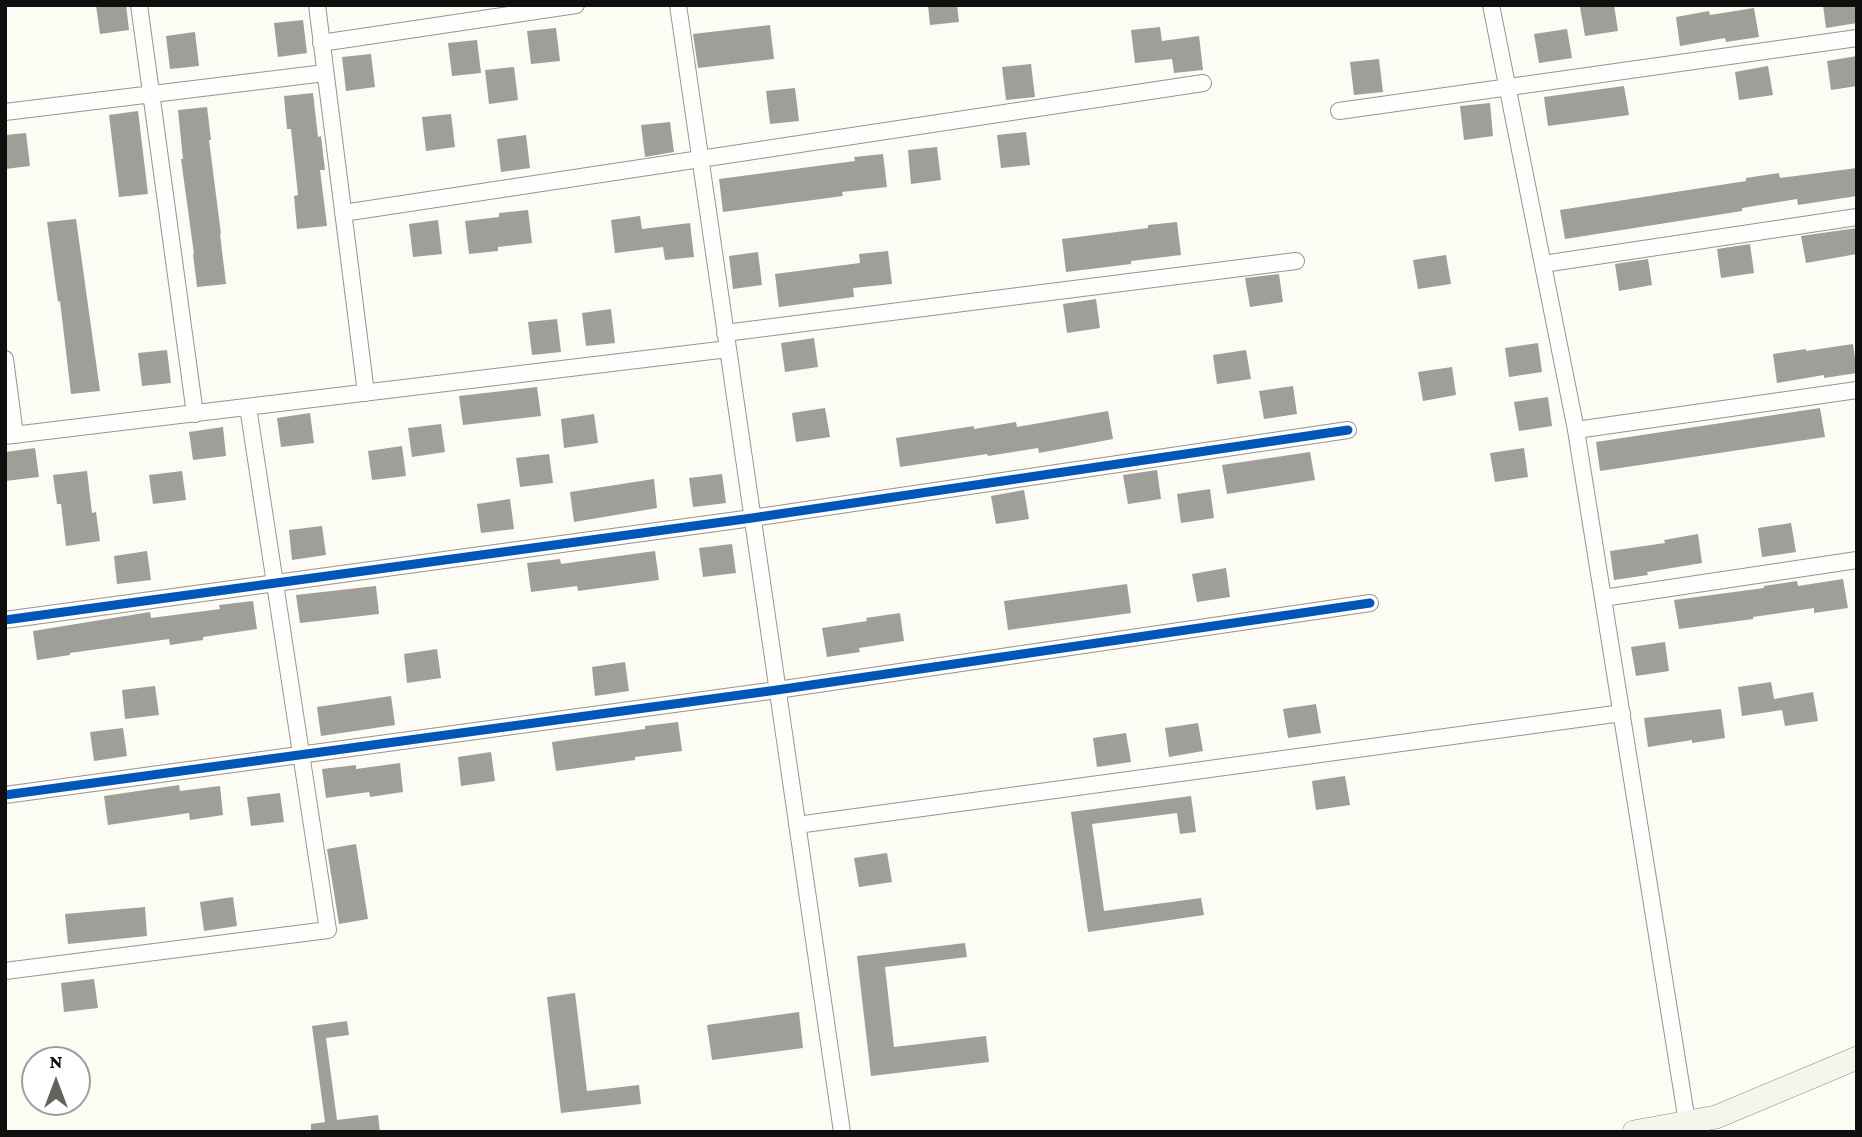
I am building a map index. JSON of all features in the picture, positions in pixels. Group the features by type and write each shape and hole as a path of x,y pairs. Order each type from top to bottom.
{"main road":[{"path":"1634,1132 1716,1117 1857,1058"}],"street":[{"path":"139,5 195,414"},
{"path":"317,5 366,393"},
{"path":"321,43 576,5"},
{"path":"678,5 842,1132"},
{"path":"1491,5 1576,430 1687,1122"},
{"path":"1339,111 1857,38"},
{"path":"5,112 325,73"},
{"path":"343,213 1203,83"},
{"path":"1543,264 1857,217"},
{"path":"5,359 10,436 366,393 1296,261"},
{"path":"1576,430 1857,390"},
{"path":"5,971 328,930 248,407"},
{"path":"5,620 752,519 1348,430"},
{"path":"1603,598 1857,560"},
{"path":"5,795 777,690 1370,603"},
{"path":"797,825 1622,713"}],"building":[{"path":"96,5 126,5 129,30 100,34"},
{"path":"928,5 957,5 959,22 930,25"},
{"path":"1614,5 1618,31 1585,36 1580,7"},
{"path":"1823,5 1857,5 1857,23 1826,28"},
{"path":"1754,8 1759,37 1726,42 1725,38 1680,46 1676,17 1709,11 1710,15"},
{"path":"303,20 307,53 278,57 274,23"},
{"path":"770,25 774,59 698,68 693,34"},
{"path":"1160,27 1162,41 1199,36 1203,70 1174,73 1172,59 1135,63 1131,30"},
{"path":"556,28 560,61 531,64 527,31"},
{"path":"1567,29 1572,58 1539,63 1534,34"},
{"path":"195,32 199,66 170,69 166,36"},
{"path":"477,40 481,73 452,76 448,43"},
{"path":"371,54 375,87 346,91 342,57"},
{"path":"1857,56 1857,86 1831,90 1827,61"},
{"path":"1379,59 1383,92 1354,95 1350,62"},
{"path":"1031,64 1035,97 1006,100 1002,67"},
{"path":"1768,66 1773,95 1739,100 1735,72"},
{"path":"514,67 518,100 489,104 485,70"},
{"path":"1624,86 1629,115 1548,126 1544,97"},
{"path":"795,88 799,121 770,124 766,91"},
{"path":"313,93 325,170 320,170 327,226 297,229 294,196 298,195 291,129 287,129 284,96"},
{"path":"1490,103 1493,136 1464,140 1460,106"},
{"path":"207,107 226,284 197,287 181,159 178,110"},
{"path":"138,111 148,194 119,197 109,115"},
{"path":"451,114 455,147 426,151 422,117"},
{"path":"670,122 674,152 645,157 641,125"},
{"path":"1026,132 1030,165 1001,168 997,135"},
{"path":"26,133 30,166 5,169 5,135"},
{"path":"526,135 530,168 501,172 497,139"},
{"path":"937,147 941,180 911,184 908,150"},
{"path":"883,154 887,187 842,192 843,196 723,212 719,179 855,161 854,157"},
{"path":"1857,168 1857,196 1798,205 1797,199 1742,208 1742,211 1565,239 1560,210 1746,181 1746,178 1779,173 1780,178"},
{"path":"528,210 532,243 469,254 465,221"},
{"path":"640,216 642,229 690,223 694,257 665,260 663,247 615,253 611,220"},
{"path":"76,219 100,391 71,394 47,222"},
{"path":"438,220 442,254 413,257 409,224"},
{"path":"1177,222 1181,255 1066,272 1062,239"},
{"path":"1857,228 1857,254 1806,263 1801,236"},
{"path":"1750,244 1754,273 1721,278 1717,249"},
{"path":"888,251 892,284 853,288 854,297 779,307 775,274 860,263 859,254"},
{"path":"758,252 762,285 733,289 729,256"},
{"path":"1446,255 1451,284 1418,289 1413,260"},
{"path":"1648,259 1652,285 1619,291 1615,264"},
{"path":"1279,274 1283,302 1250,307 1245,278"},
{"path":"1096,299 1100,328 1067,333 1063,304"},
{"path":"611,309 615,343 586,346 582,313"},
{"path":"557,319 561,352 532,355 528,322"},
{"path":"814,338 818,367 785,372 781,343"},
{"path":"1538,343 1542,372 1509,377 1505,348"},
{"path":"1853,344 1857,373 1824,378 1824,375 1777,383 1773,354"},
{"path":"167,350 171,383 142,386 138,353"},
{"path":"1246,350 1251,379 1217,384 1213,355"},
{"path":"1452,367 1456,395 1423,401 1418,372"},
{"path":"1293,386 1297,414 1264,419 1259,391"},
{"path":"537,387 541,416 463,425 459,396"},
{"path":"1548,397 1552,426 1519,431 1514,402"},
{"path":"825,408 830,437 796,442 792,413"},
{"path":"1820,408 1825,437 1600,471 1596,442"},
{"path":"1108,411 1113,439 1039,453 1038,448 900,467 896,438 1016,422 1017,427"},
{"path":"310,413 314,443 281,447 277,418"},
{"path":"594,414 598,443 564,448 561,419"},
{"path":"441,424 445,452 412,457 408,428"},
{"path":"223,427 226,456 193,460 189,432"},
{"path":"402,446 406,476 372,480 368,451"},
{"path":"35,448 39,477 5,481 5,452"},
{"path":"1524,448 1528,477 1495,482 1490,453"},
{"path":"1310,452 1315,480 1227,494 1222,465"},
{"path":"549,454 553,483 520,487 516,458"},
{"path":"1157,470 1161,499 1128,504 1123,475"},
{"path":"87,471 92,513 96,512 100,541 66,546 61,504 57,504 53,475"},
{"path":"182,471 186,500 153,504 149,475"},
{"path":"722,474 726,503 693,507 689,478"},
{"path":"654,479 657,508 574,522 570,492"},
{"path":"1210,489 1214,518 1181,523 1177,494"},
{"path":"1024,490 1029,519 996,524 991,496"},
{"path":"510,499 514,529 481,533 477,504"},
{"path":"1791,523 1796,552 1762,557 1758,528"},
{"path":"322,526 326,555 292,560 289,530"},
{"path":"1698,534 1702,563 1614,580 1610,551 1665,543 1664,540"},
{"path":"732,544 736,573 703,577 699,548"},
{"path":"147,551 151,580 117,584 114,556"},
{"path":"655,551 659,580 578,591 577,586 531,592 527,563 560,559 561,564"},
{"path":"1226,568 1230,597 1197,602 1192,574"},
{"path":"1843,579 1848,608 1814,613 1814,608 1679,629 1674,600 1797,581 1798,586"},
{"path":"1127,584 1131,613 1008,630 1004,601"},
{"path":"376,586 379,614 300,623 296,595"},
{"path":"253,601 257,629 170,645 169,639 37,660 33,631 150,612 151,618 220,609 219,605"},
{"path":"900,613 904,641 859,648 860,652 827,657 822,628"},
{"path":"1665,642 1669,671 1636,676 1631,647"},
{"path":"437,649 441,678 407,683 404,654"},
{"path":"625,662 629,691 595,696 592,667"},
{"path":"1771,682 1774,699 1813,692 1818,721 1785,726 1782,710 1742,716 1738,687"},
{"path":"155,686 159,715 125,719 122,690"},
{"path":"391,696 395,725 321,736 317,707"},
{"path":"1316,704 1321,733 1288,738 1283,709"},
{"path":"1721,709 1725,738 1648,747 1644,718"},
{"path":"678,722 682,751 556,771 552,742"},
{"path":"1198,723 1203,751 1169,757 1165,728"},
{"path":"123,728 127,756 94,761 90,732"},
{"path":"1126,733 1131,762 1097,767 1093,738"},
{"path":"491,752 495,781 461,786 458,757"},
{"path":"400,763 403,792 370,797 369,792 326,798 322,769 356,765 356,769"},
{"path":"1345,776 1350,805 1316,810 1312,781"},
{"path":"179,785 180,791 220,786 223,815 190,820 189,813 108,825 104,796"},
{"path":"280,793 284,822 251,826 247,797"},
{"path":"1191,796 1196,832 1180,834 1177,813 1092,824 1104,911 1201,898 1204,915 1088,932 1071,812"},
{"path":"356,844 368,919 339,924 327,849"},
{"path":"887,853 892,882 859,887 854,858"},
{"path":"233,897 237,926 204,931 200,902"},
{"path":"145,907 147,936 68,944 65,914"},
{"path":"965,943 967,957 885,967 894,1047 986,1036 989,1062 871,1076 857,956"},
{"path":"94,979 98,1008 64,1012 61,983"},
{"path":"575,993 587,1091 639,1085 641,1104 561,1113 547,997"},
{"path":"799,1012 803,1048 712,1060 707,1025"},
{"path":"347,1021 349,1035 326,1038 337,1120 378,1115 380,1132 311,1132 311,1124 325,1122 312,1026"}],"cycle path":[{"path":"5,620 752,518 1348,430"},
{"path":"5,795 777,690 1370,603"}]}
